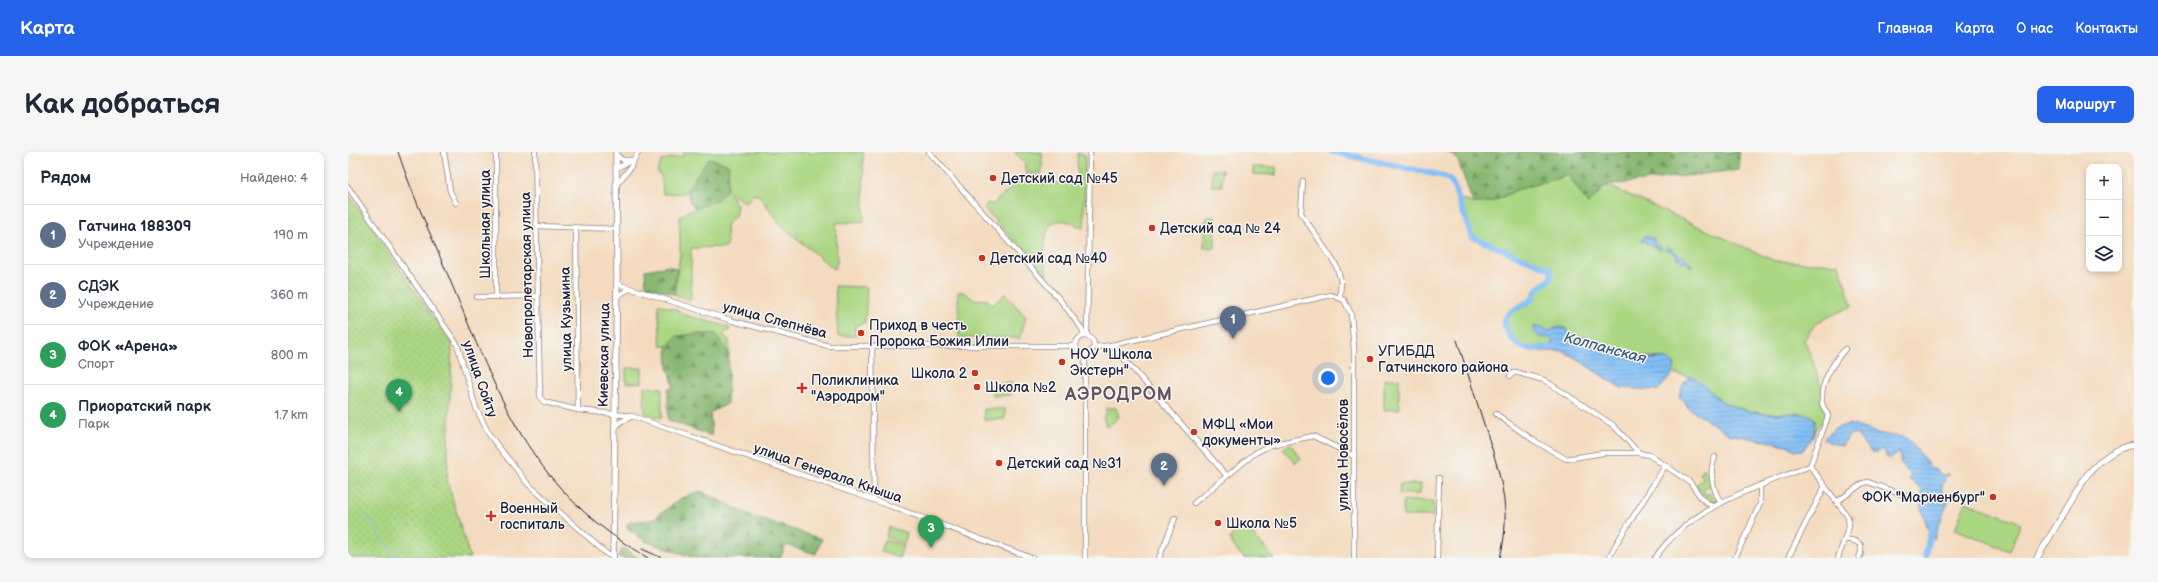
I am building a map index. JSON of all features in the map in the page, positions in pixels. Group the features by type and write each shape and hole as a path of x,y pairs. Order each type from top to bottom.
{"main road":[{"name":"Киевская улица","path":"614,557 617,296 616,153"},
{"path":"2036,558 2087,475 2114,451 2134,445"}],"street":[{"path":"444,152 450,191 456,203"},
{"name":"Школьная улица","path":"496,152 496,297"},
{"name":"Новопролетарская улица","path":"535,152 540,397"},
{"path":"617,184 630,168 638,152"},
{"path":"929,152 1077,321 1085,335 1094,342 1095,347"},
{"path":"1085,335 1088,318 1090,152"},
{"path":"616,153 623,160 635,158"},
{"path":"617,168 635,158"},
{"path":"617,168 630,168"},
{"path":"1085,335 1079,337 1076,346 1077,350 1085,354 1090,354 1095,347 1112,345 1331,295 1340,297 1341,281 1336,265 1301,213 1303,182"},
{"name":"улица Сойту","path":"348,187 457,344 476,408 490,436 528,484 608,555 614,557"},
{"path":"536,226 617,229"},
{"name":"улица Кузьмина","path":"576,228 578,410"},
{"name":"улица Слепнёва","path":"617,284 629,289 814,343 829,346 1076,346"},
{"path":"617,296 629,289"},
{"path":"477,297 538,296"},
{"name":"улица Новосёлов","path":"1340,297 1348,305 1351,314 1354,348 1354,558"},
{"path":"1077,321 1082,323 1088,318"},
{"path":"1112,345 1227,476"},
{"path":"872,346 874,500"},
{"path":"1656,558 1687,524 1714,507 1760,485 1810,466 1828,416 1822,404 1824,387 1830,368 1845,349"},
{"path":"1085,354 1085,558"},
{"path":"1510,376 1515,372 1544,380 1613,426 1639,453"},
{"name":"улица Генерала Кныша","path":"540,397 544,402 578,410 632,416 874,500 1032,558"},
{"path":"1496,414 1533,440 1566,459 1603,453 1639,453 1649,455 1690,482 1702,499 1714,507"},
{"path":"616,429 620,422 632,416"},
{"path":"1194,503 1227,476 1268,446 1305,437 1318,437 1354,456"},
{"path":"1715,457 1712,475 1713,486 1721,503"},
{"path":"1608,558 1665,466"},
{"path":"1810,466 1838,501 1848,517 1849,526 1838,558"},
{"path":"1437,558 1439,478"},
{"path":"1838,501 1863,483 1868,482 1911,498"},
{"path":"1735,558 1760,504 1760,485"},
{"path":"1788,558 1825,486"},
{"path":"1159,558 1175,518"},
{"path":"1845,538 1855,541 1861,545 1861,553 1858,558"}],"green space":[{"path":"684,152 863,152 864,221 836,223 837,263 834,269 782,226 759,195 752,195 746,203 729,192 737,206 735,216 726,225 727,247 691,248 691,300 674,294 680,255 680,217 688,211 715,201 687,189 685,193 663,194 662,178 657,171 662,160 683,156"},
{"path":"1014,152 1042,152 1042,173 1026,173 1024,162"},
{"path":"1446,152 1739,152 1739,170 1606,185 1588,204 1568,175 1516,190 1492,202 1473,203 1458,161 1454,155"},
{"path":"1077,153 1085,155 1084,229 1069,222 1059,221 1051,224 1047,231 1045,241 1046,275 984,208 988,203 992,205 1025,175 1043,176 1043,183 1078,183"},
{"path":"709,158 729,165 727,190 715,201 695,208 690,202 687,189"},
{"path":"1253,167 1276,167 1276,175 1253,174"},
{"path":"1212,170 1222,170 1222,186 1212,186"},
{"path":"1568,175 1606,185 1775,261 1839,264 1852,306 1816,323 1804,340 1809,350 1821,387 1828,414 1814,431 1815,419 1810,416 1752,412 1725,403 1698,381 1682,375 1673,374 1674,366 1661,358 1629,357 1622,353 1605,352 1594,340 1587,338 1578,339 1569,335 1548,332 1542,327 1534,327 1551,338 1554,343 1553,345 1531,348 1518,345 1513,341 1508,335 1505,327 1511,311 1531,300 1538,288 1550,280 1551,270 1472,237 1456,198 1473,203 1492,202 1516,190"},
{"path":"348,193 452,345 447,480 470,558 348,558"},
{"path":"1207,217 1215,217 1215,248 1204,248 1204,222 1207,222"},
{"path":"668,266 677,269 674,294 646,286 645,270"},
{"path":"835,286 867,287 865,323 855,325 856,336 838,336"},
{"path":"958,292 964,292 973,299 988,300 993,305 1005,294 1026,317 1020,338 959,338"},
{"path":"658,304 679,311 685,315 729,327 730,330 724,333 725,337 729,340 729,354 716,334 677,336 667,346 661,346"},
{"path":"716,334 729,354 727,404 710,413 712,436 668,420 668,389 673,388 671,374 668,371 667,346 677,336"},
{"path":"626,368 642,368 642,383 626,383"},
{"path":"1384,379 1399,379 1399,409 1384,410"},
{"path":"1011,383 1011,395 993,396 993,384"},
{"path":"644,387 662,388 662,418 645,413"},
{"path":"1106,408 1116,408 1119,417 1109,426 1106,426 1103,417 1106,413"},
{"path":"984,409 1005,409 1005,419 984,420"},
{"path":"1290,444 1301,458 1295,463 1283,449"},
{"path":"1704,468 1706,473 1710,470 1711,485 1703,490 1706,495 1709,493 1715,500 1718,499 1717,503 1705,498 1696,485 1704,478 1700,474"},
{"path":"1400,484 1421,484 1420,494 1399,494"},
{"path":"700,491 752,516 822,539 816,554 786,545 780,558 695,558 645,541 626,527 629,522 652,520 681,498"},
{"path":"1403,501 1433,501 1433,516 1403,516"},
{"path":"1966,502 2021,523 2010,551 1955,529"},
{"path":"889,527 907,533 904,544 886,537"},
{"path":"1243,529 1250,531 1274,558 1244,558 1234,547 1230,538 1235,531"},
{"path":"885,540 903,546 899,558 881,552"},
{"path":"623,548 638,558 622,558 618,556"}],"water":[{"path":"1645,236 1654,239 1656,246 1660,246 1662,249 1661,250 1641,240"},
{"path":"1667,246 1680,257 1683,255 1694,268 1676,257 1676,254 1665,250"},
{"path":"1534,327 1542,327 1548,331 1559,327 1567,329 1569,335 1592,340 1605,352 1622,353 1624,356 1628,354 1629,357 1661,358 1672,361 1675,364 1673,374 1658,390 1621,388 1564,351 1540,351 1538,349 1554,343 1551,338 1539,337 1533,330"},
{"path":"1690,376 1697,379 1717,398 1737,408 1773,414 1801,413 1811,416 1815,419 1814,435 1803,450 1795,450 1787,445 1729,434 1688,408 1685,402 1679,398 1683,385"},
{"path":"1848,424 1881,434 1908,439 1931,468 1937,470 1940,475 1949,474 1945,478 1941,489 1949,499 1934,539 1928,529 1922,509 1921,497 1923,492 1920,487 1909,480 1911,474 1905,470 1902,465 1899,452 1891,459 1886,457 1886,453 1882,449 1878,452 1871,452 1856,434 1850,434 1842,446 1830,443 1823,439 1834,429"}],"waterway":[{"name":"Колпанская","path":"1333,152 1438,175 1449,179 1453,184 1472,237 1550,269 1552,273 1550,280 1537,289 1532,299 1507,315 1505,327 1514,341 1522,347 1529,349 1555,347"},
{"path":"366,514 397,558"},
{"name":"Колпанская","path":"1925,556 1932,526"}],"railway":[{"path":"398,152 418,205 489,373 507,409 527,443 549,475 576,505 609,532 648,558"},
{"path":"1457,340 1495,457 1499,474 1505,506 1504,540 1500,558"},
{"path":"642,549 662,558"}],"place":[{"name":"Детский сад №45","path":"993,178"},
{"name":"Детский сад № 24","path":"1152,228"},
{"name":"Детский сад №40","path":"982,258"},
{"name":"Приход в честь Пророка Божия Илии","path":"861,333"},
{"name":"Гатчина 188309","path":"1233,339"},
{"name":"УГИБДД Гатчинского района","path":"1370,359"},
{"name":"НОУ \"Школа Экстерн\"","path":"1062,362"},
{"name":"Школа 2","path":"975,373"},
{"name":"Школа №2","path":"977,387"},
{"name":"Поликлиника \"Аэродром\"","path":"802,388"},
{"name":"Приоратский парк","path":"399,412"},
{"name":"МФЦ «Мои документы»","path":"1194,432"},
{"name":"Детский сад №31","path":"999,463"},
{"name":"СДЭК","path":"1164,486"},
{"name":"ФОК \"Мариенбург\"","path":"1993,497"},
{"name":"Военный госпиталь","path":"491,516"},
{"name":"Школа №5","path":"1218,523"},
{"name":"ФОК «Арена»","path":"931,548"}],"district":[{"name":"АЭРОДРОМ","path":"1119,394"}]}
